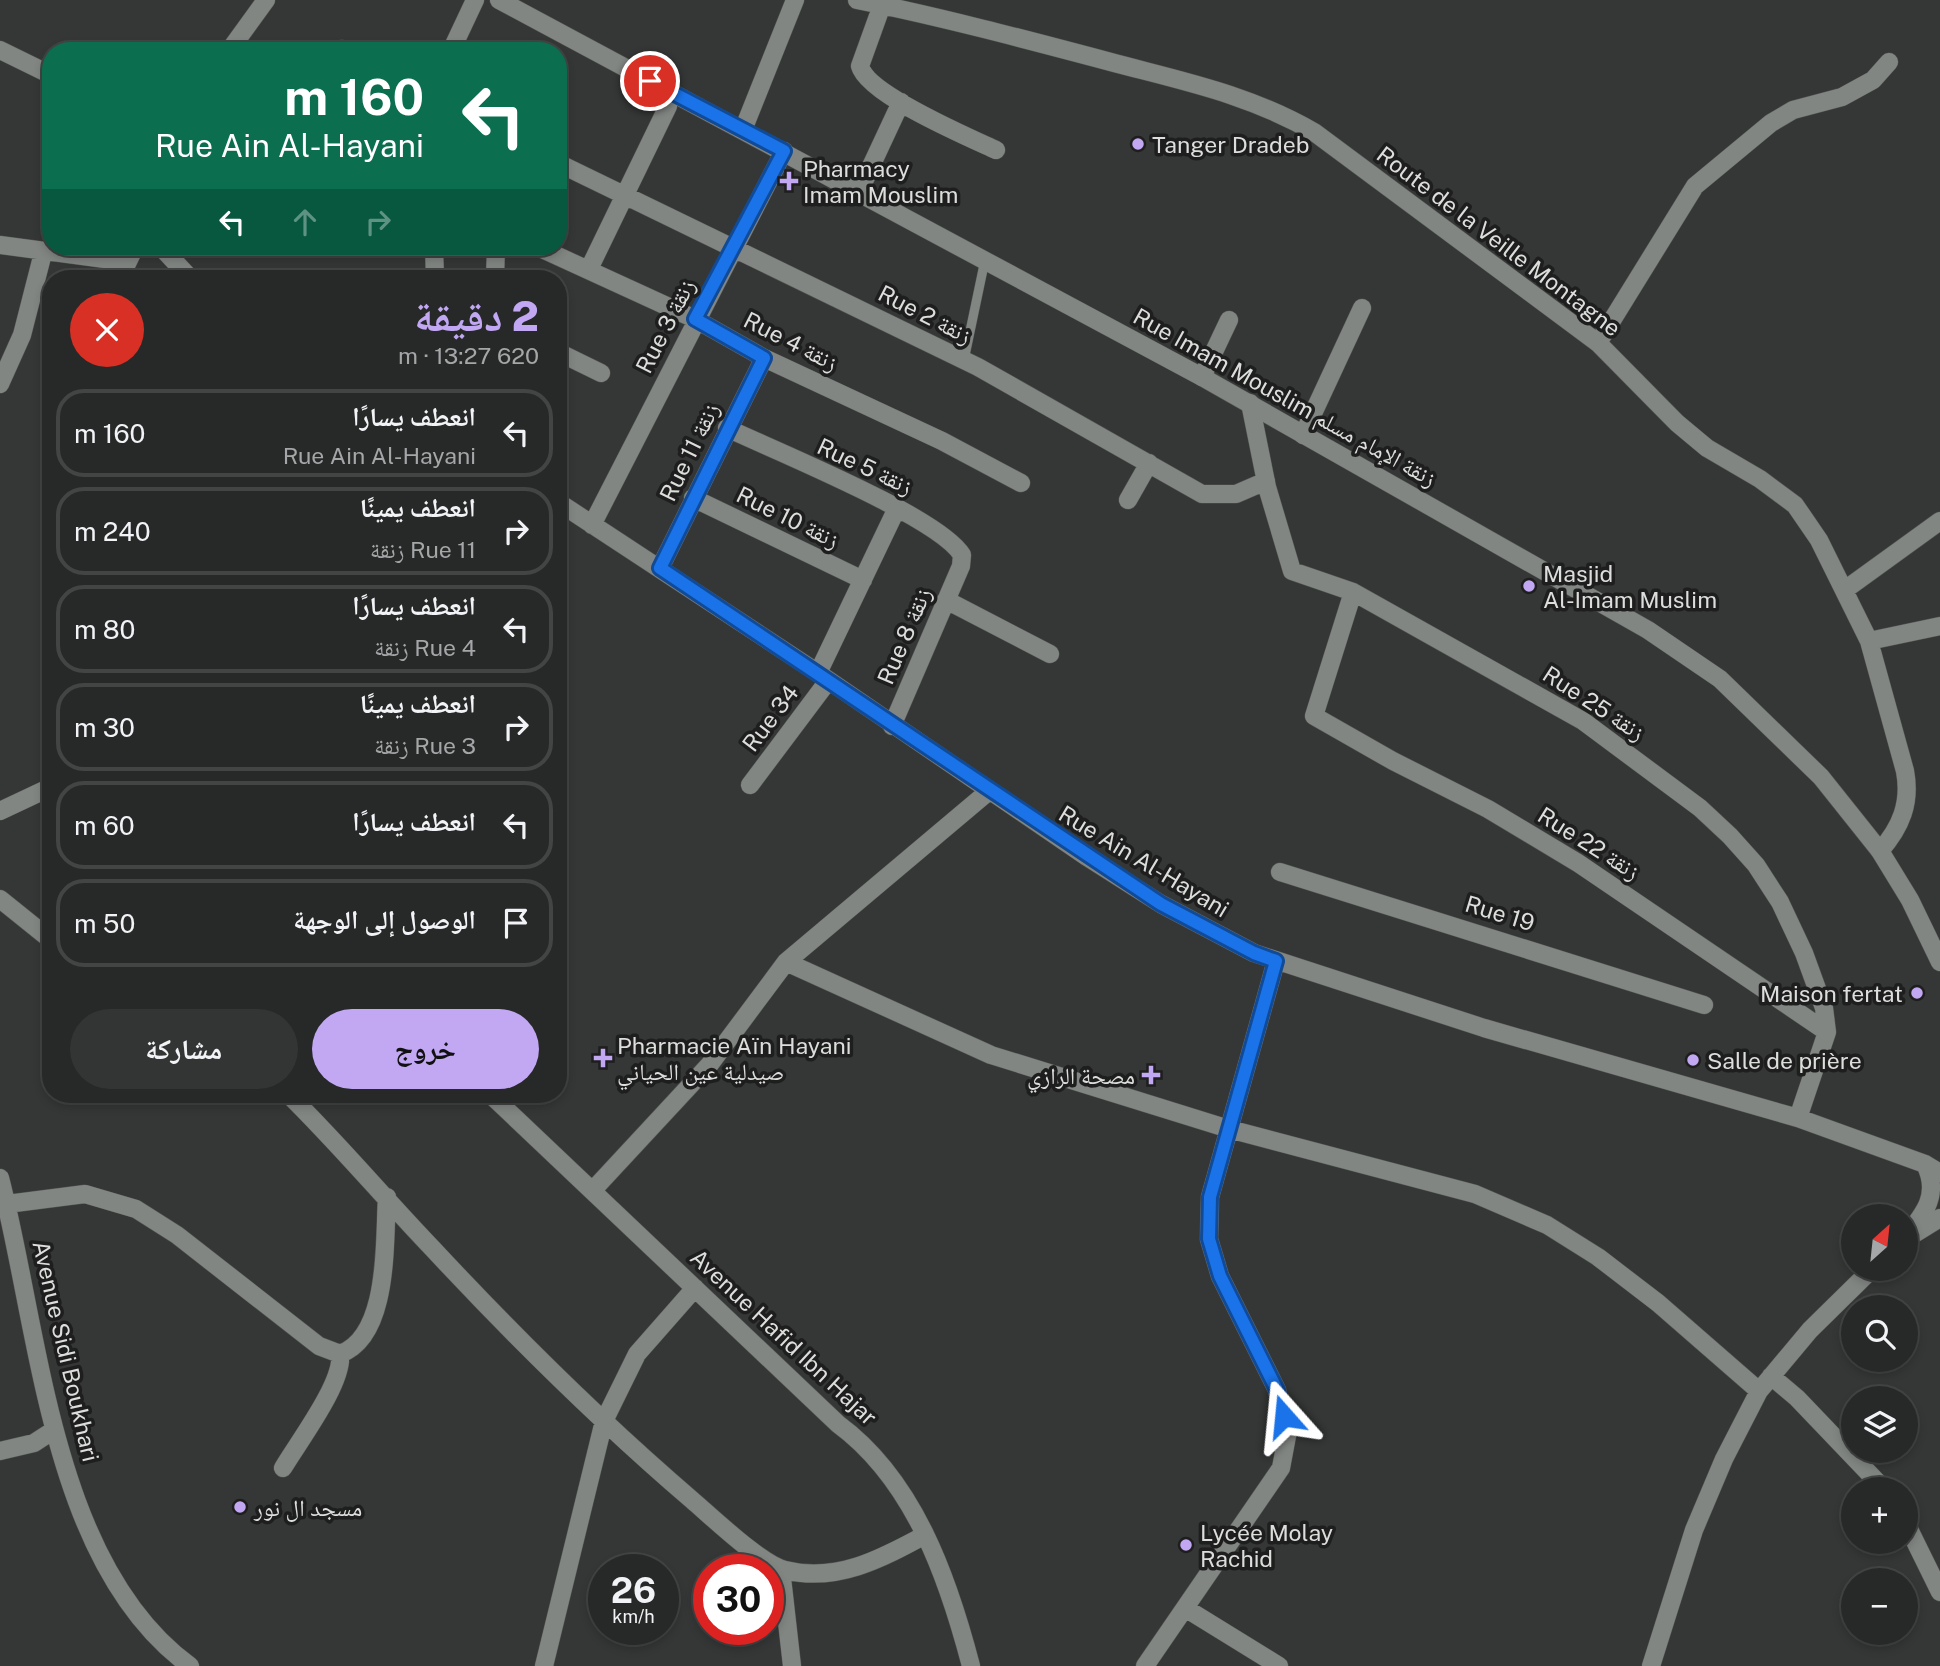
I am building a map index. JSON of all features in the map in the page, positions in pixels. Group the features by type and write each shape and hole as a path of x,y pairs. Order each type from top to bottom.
{"street":[{"path":"236,42 266,0"},
{"path":"455,42 475,0"},
{"name":"Rue Imam Mouslim زنقة الإمام مسلم","path":"499,0 1250,403 1629,619 1720,679 1821,778 1880,850 1910,900 1940,962"},
{"path":"743,130 795,0"},
{"name":"Route de la Veille Montagne","path":"857,0 1192,82 1252,100 1286,116 1314,132 1420,209 1598,344 1677,423 1707,448 1760,479 1795,506 1819,540 1846,589 1869,641 1909,788 1901,820 1880,850"},
{"path":"882,5 860,66 867,80 938,123 996,150"},
{"path":"0,50 42,71"},
{"path":"1598,344 1695,186 1772,123 1793,110 1842,97 1873,80 1889,62"},
{"path":"859,192 901,102"},
{"path":"589,269 668,106"},
{"name":"Rue 3 زنقة","path":"592,525 695,319 784,151"},
{"name":"Rue 2 زنقة","path":"567,168 964,360 1202,494 1236,494 1266,481"},
{"path":"0,245 42,253"},
{"path":"0,384 22,335 42,256"},
{"path":"58,256 125,269"},
{"path":"170,256 183,270"},
{"name":"Rue 4 زنقة","path":"559,256 695,319 764,358 942,441 1021,483"},
{"path":"1303,435 1362,308"},
{"path":"1202,377 1229,320"},
{"path":"567,356 601,373"},
{"name":"Rue 11 زنقة","path":"660,568 764,358"},
{"name":"Rue 25 زنقة","path":"1250,403 1266,481 1292,570 1353,592 1583,721 1700,808 1756,865 1780,902 1814,979 1824,1008 1828,1032"},
{"name":"Rue 5 زنقة","path":"727,428 897,509 951,541 962,555 961,566"},
{"path":"1128,500 1149,463"},
{"name":"Rue 10 زنقة","path":"693,498 863,580"},
{"name":"Rue Ain Al-Hayani","path":"567,508 1161,904 1254,953 1484,1028 1798,1118 1935,1168"},
{"name":"Rue 34","path":"750,785 823,677 863,580 897,509"},
{"path":"1846,589 1940,522"},
{"name":"Rue 8 زنقة","path":"892,726 961,566"},
{"name":"Rue 22 زنقة","path":"1353,592 1314,716 1393,761 1488,809 1578,863 1828,1032"},
{"path":"946,600 1050,654"},
{"path":"1869,641 1940,626"},
{"path":"0,811 42,791"},
{"path":"593,1191 710,1064 786,962 989,791"},
{"name":"Rue 19","path":"1280,872 1704,1005"},
{"path":"0,899 42,933"},
{"path":"1145,1666 1281,1468 1287,1436 1277,1390 1220,1276 1209,1239 1210,1197 1276,961"},
{"path":"786,962 991,1055 1229,1129 1475,1194 1547,1225 1598,1257 1658,1303 1759,1391"},
{"path":"1798,1118 1828,1032"},
{"path":"297,1103 387,1197 432,1249 604,1422 716,1521 761,1554"},
{"name":"Avenue Hafid Ibn Hajar","path":"500,1103 838,1424 860,1441 884,1468 925,1535 955,1608 971,1666"},
{"path":"1918,1220 1931,1201 1935,1168"},
{"name":"Avenue Sidi Boukhari","path":"0,1178 54,1430 94,1543 107,1570 139,1617 180,1664"},
{"path":"7,1204 85,1194 136,1209 177,1235 319,1346 340,1354 349,1350 362,1337 377,1304 382,1276 387,1197"},
{"path":"1918,1231 1940,1218"},
{"path":"1651,1666 1695,1530 1724,1459 1759,1391 1810,1330 1860,1281"},
{"path":"544,1666 604,1422 637,1354 695,1288"},
{"path":"283,1468 342,1365 340,1354"},
{"path":"1771,1376 1797,1398 1873,1477"},
{"path":"0,1451 33,1443 54,1430"},
{"path":"784,1570 811,1576 850,1570 888,1555 925,1535"},
{"path":"1918,1548 1940,1592"},
{"path":"784,1595 792,1666"},
{"path":"1185,1608 1279,1666"}],"lane":[{"path":"964,360 985,260"}],"place":[{"name":"Tanger Dradeb","path":"1138,144"},
{"name":"Pharmacy Imam Mouslim","path":"789,181"},
{"name":"Masjid Al-Imam Muslim","path":"1529,586"},
{"name":"Maison fertat","path":"1917,993"},
{"name":"Pharmacie Aïn Hayani صيدلية عين الحياني","path":"603,1058"},
{"name":"Salle de prière","path":"1693,1060"},
{"name":"مصحة الرازي","path":"1151,1075"},
{"name":"مسجد ال نور","path":"240,1507"},
{"name":"Lycée Molay Rachid","path":"1186,1545"}],"route":[{"path":"650,81 784,151 695,319 764,358 660,568 1024,815 1161,904 1254,953 1276,961 1210,1197 1209,1239 1220,1276 1241,1324 1277,1390 1284,1416"}]}
